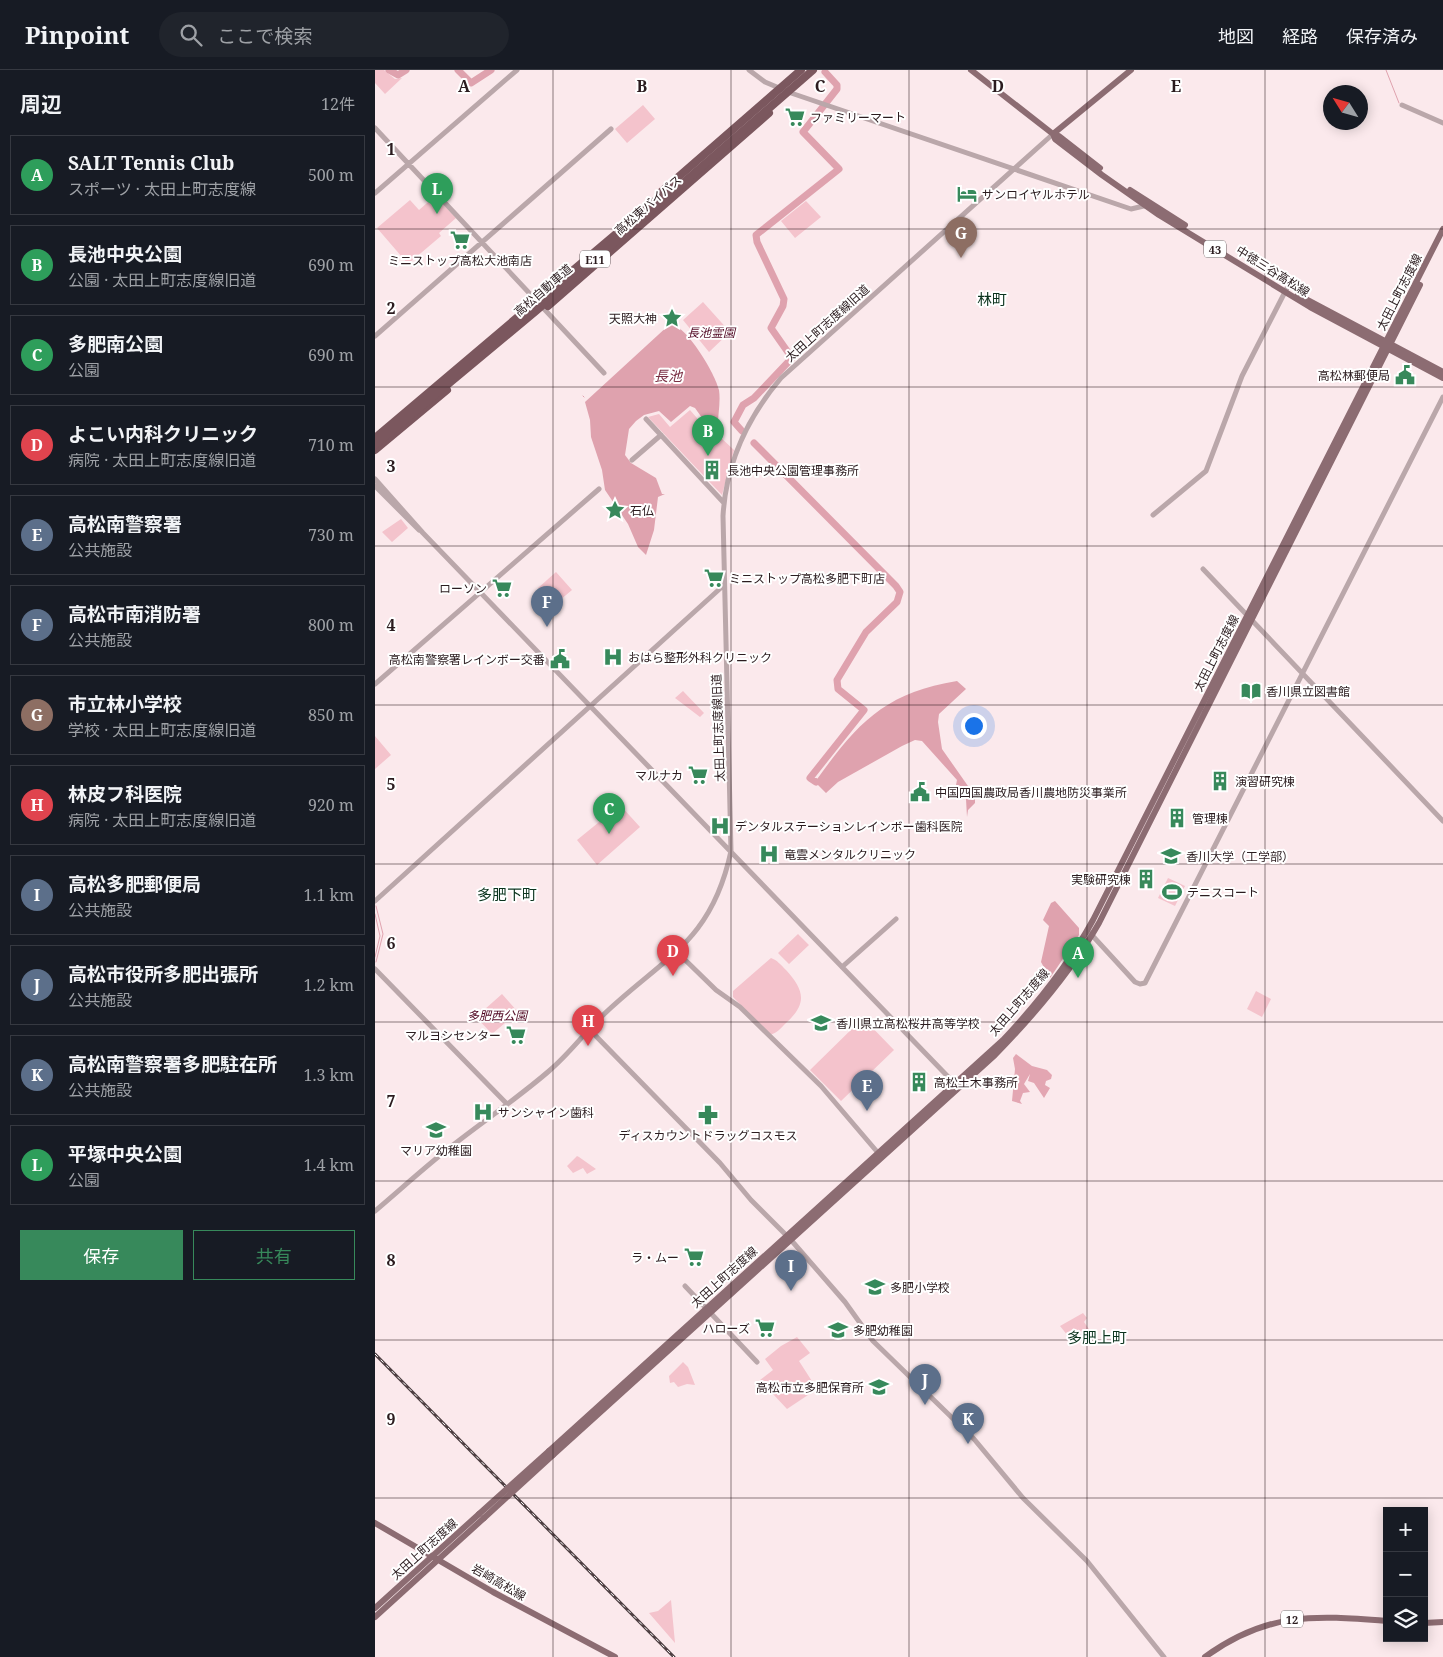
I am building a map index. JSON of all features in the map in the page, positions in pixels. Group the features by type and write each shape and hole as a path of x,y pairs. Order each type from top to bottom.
{"highway":[{"name":"高松自動車道","path":"375,445 536,311 813,70"},
{"name":"高松東バイパス","path":"375,450 543,309 817,70"},
{"name":"高松東バイパス","path":"375,436 779,89 804,71"},
{"name":"高松自動車道","path":"375,436 539,300 804,71"}],"main road":[{"name":"中徳三谷高松線","path":"971,70 1148,205 1286,290 1443,378"},
{"path":"1053,134 1131,70"},
{"name":"太田上町志度線","path":"1387,345 1443,229"},
{"name":"太田上町志度線","path":"375,1608 482,1516 957,1086 1022,1019 1061,972 1090,933 1443,238"},
{"name":"中徳三谷高松線","path":"1387,345 1443,372"},
{"name":"岩崎高松線","path":"375,1523 552,1625 615,1657"},
{"name":"太田上町志度線","path":"375,1617 435,1558"},
{"name":"12","path":"1205,1657 1246,1632 1281,1621 1323,1616 1383,1621"},
{"path":"1428,1623 1443,1622"}],"street":[{"path":"375,193 517,70"},
{"path":"749,70 779,89 1011,170 1131,209 1148,205"},
{"path":"1402,104 1443,123"},
{"path":"375,128 604,374"},
{"path":"375,336 611,129"},
{"name":"太田上町志度線旧道","path":"375,1211 449,1148 549,1071 611,1008 677,952 694,935 716,900 731,851 724,585 724,503 730,472 743,436 757,409 781,378 1053,134"},
{"path":"1153,516 1206,470 1242,376 1286,290"},
{"path":"1090,933 1135,982 1145,983 1443,397"},
{"path":"646,419 724,503"},
{"path":"632,460 661,435"},
{"path":"375,479 423,533 957,1086"},
{"path":"375,486 414,527 423,533"},
{"path":"375,684 599,489"},
{"path":"1203,568 1443,821"},
{"path":"375,901 724,585"},
{"path":"842,967 896,919"},
{"path":"677,952 717,990 740,1007 821,1086 880,1155"},
{"path":"375,969 507,1104"},
{"path":"590,1030 789,1238 845,1302 873,1341 974,1438 1023,1498 1104,1580 1164,1657"},
{"path":"685,1286 757,1362"}],"green space":[{"path":"375,70 384,70 395,79 402,78 385,94 375,83"},
{"path":"643,105 655,119 627,143 615,129"},
{"path":"435,196 456,218 439,233 441,236 408,264 377,228 410,200 419,210"},
{"path":"806,201 821,217 795,238 781,221"},
{"name":"長池霊園","path":"703,302 730,332 709,352 683,320"},
{"path":"690,410 703,425 710,438 719,436 734,450 722,495 648,417 659,414 670,427"},
{"path":"401,519 408,528 392,542 382,532"},
{"path":"556,572 572,590 554,605 538,588"},
{"path":"683,691 704,713 700,717 675,698"},
{"path":"375,736 391,755 375,769"},
{"path":"620,805 640,827 597,865 577,840"},
{"name":"テニスコート","path":"1168,878 1185,886 1175,906 1158,898"},
{"path":"798,934 809,945 789,964 778,953"},
{"path":"771,958 779,963 792,977 800,990 801,996 798,1009 793,1016 779,1030 770,1035 733,997 733,991"},
{"path":"1256,991 1271,999 1262,1017 1247,1009"},
{"name":"多肥西公園","path":"502,994 518,1012 492,1034 476,1017"},
{"path":"863,1018 894,1050 841,1101 810,1070"},
{"path":"577,1156 596,1169 587,1174 583,1168 573,1173 567,1166"},
{"path":"1083,1313 1087,1318 1084,1322 1091,1332 1088,1334 1083,1330 1072,1341 1060,1326"},
{"path":"797,1337 810,1353 799,1361 817,1389 787,1409 760,1380 773,1370 765,1359 781,1346"},
{"path":"683,1362 688,1367 695,1385 687,1384 678,1387 674,1382 670,1383 669,1376"},
{"path":"671,1600 675,1643 649,1613 658,1611"}],"shaded area":[{"path":"1016,1054 1032,1066 1047,1070 1052,1075 1051,1079 1046,1081 1045,1085 1050,1088 1044,1098 1034,1083 1028,1081 1030,1074 1024,1084 1030,1092 1023,1093 1020,1101 1022,1104 1012,1101 1015,1069 1013,1058"}],"water":[{"name":"長池","path":"670,324 677,326 692,341 717,383 719,390 718,432 712,432 695,408 690,406 671,422 659,411 644,415 629,429 625,455 631,463 656,478 662,494 665,494 658,497 654,530 646,555 638,547 628,524 605,490 602,470 591,437 590,420 585,402"},
{"path":"957,681 966,689 939,714 938,722 942,749 975,796 975,803 968,810 967,817 966,799 956,785 957,780 922,741 915,740 902,746 838,782 826,793 815,782 858,728 890,703 931,686"},
{"path":"1055,901 1079,928 1079,935 1050,978 1041,962 1049,926 1043,920 1051,903"}],"waterway":[{"path":"389,70 398,75 406,70"},
{"path":"458,70 471,83 491,70"},
{"path":"1386,70 1399,103"},
{"path":"742,431 734,422 743,405 754,398 792,358 771,328 783,306 784,299 757,242 756,235 839,169 803,132 837,89 837,85 825,72"},
{"path":"754,443 900,592 897,602 866,632 837,680 838,689 864,710 810,778 816,782"},
{"path":"376,906 383,934 376,962"},
{"path":"375,914 380,936 375,957"}],"railway":[{"path":"375,1354 674,1657"}],"place":[{"name":"ファミリーマート","path":"795,117"},
{"name":"サンロイヤルホテル","path":"967,194"},
{"name":"平塚中央公園","path":"437,214"},
{"name":"ミニストップ高松大池南店","path":"460,240"},
{"name":"市立林小学校","path":"961,258"},
{"name":"天照大神","path":"672,318"},
{"name":"高松林郵便局","path":"1405,375"},
{"name":"長池中央公園","path":"708,456"},
{"name":"長池中央公園管理事務所","path":"712,470"},
{"name":"石仏","path":"615,510"},
{"name":"ミニストップ高松多肥下町店","path":"714,578"},
{"name":"ローソン","path":"502,588"},
{"name":"高松市南消防署","path":"547,627"},
{"name":"おはら整形外科クリニック","path":"613,657"},
{"name":"高松南警察署レインボー交番","path":"560,659"},
{"name":"香川県立図書館","path":"1251,691"},
{"name":"マルナカ","path":"698,775"},
{"name":"演習研究棟","path":"1220,781"},
{"name":"中国四国農政局香川農地防災事業所","path":"920,792"},
{"name":"管理棟","path":"1177,818"},
{"name":"デンタルステーションレインボー歯科医院","path":"720,826"},
{"name":"多肥南公園","path":"609,834"},
{"name":"竜雲メンタルクリニック","path":"769,854"},
{"name":"香川大学（工学部）","path":"1171,856"},
{"name":"実験研究棟","path":"1146,879"},
{"name":"テニスコート","path":"1172,892"},
{"name":"よこい内科クリニック","path":"673,976"},
{"name":"SALT Tennis Club","path":"1078,978"},
{"name":"香川県立高松桜井高等学校","path":"821,1023"},
{"name":"マルヨシセンター","path":"516,1035"},
{"name":"林皮フ科医院","path":"588,1046"},
{"name":"高松土木事務所","path":"919,1082"},
{"name":"高松南警察署","path":"867,1111"},
{"name":"サンシャイン歯科","path":"483,1112"},
{"name":"ディスカウントドラッグコスモス","path":"708,1115"},
{"name":"マリア幼稚園","path":"436,1130"},
{"name":"ラ・ムー","path":"694,1257"},
{"name":"多肥小学校","path":"875,1287"},
{"name":"高松多肥郵便局","path":"791,1291"},
{"name":"ハローズ","path":"765,1328"},
{"name":"多肥幼稚園","path":"838,1330"},
{"name":"高松市立多肥保育所","path":"879,1387"},
{"name":"高松市役所多肥出張所","path":"925,1405"},
{"name":"高松南警察署多肥駐在所","path":"968,1444"}],"district":[{"name":"林町","path":"992,299"},
{"name":"多肥下町","path":"507,894"},
{"name":"多肥上町","path":"1097,1337"}]}
